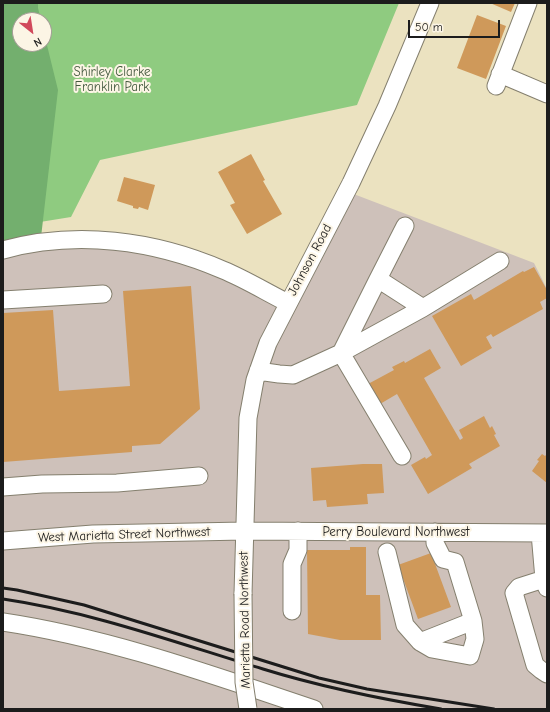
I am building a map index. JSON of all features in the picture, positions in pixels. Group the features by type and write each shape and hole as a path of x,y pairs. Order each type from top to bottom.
{"street":[{"name":"Johnson Road","path":"244,531 248,418 258,371 268,343 351,183 387,106 430,3"},
{"path":"528,3 498,80 547,94"},
{"path":"341,353 405,226"},
{"path":"3,250 52,241 86,239 137,244 181,254 224,270 288,303"},
{"path":"258,371 293,375 341,353 423,308 500,261"},
{"path":"378,280 423,308"},
{"path":"3,300 103,294"},
{"path":"341,353 402,456"},
{"path":"3,487 42,484 117,483 198,476"},
{"name":"Perry Boulevard Northwest","path":"244,531 544,533"},
{"name":"West Marietta Street Northwest","path":"3,541 93,534 244,531"},
{"name":"Marietta Road Northwest","path":"244,531 244,682 248,709"},
{"path":"292,611 292,564 298,550 298,531"},
{"path":"387,552 405,625 420,642 432,649 470,656 475,639 473,621 455,562 443,559 435,543 435,532"},
{"path":"544,533 546,583 520,587 514,593 535,665 547,674"},
{"path":"420,642 473,621"},
{"path":"3,622 39,627 117,646 193,669 314,709"}],"shaded area":[{"path":"351,193 534,263 547,289 547,709 3,709 3,253 54,244 155,242 294,307"}],"green space":[{"name":"Shirley Clarke Franklin Park","path":"3,3 399,3 357,105 100,160 71,217 3,228"},
{"path":"3,3 38,3 39,12 12,12 12,52 49,52 58,90 40,246 3,253"}],"building":[{"path":"490,3 515,3 511,12"},
{"path":"477,15 506,26 486,79 457,68"},
{"path":"251,154 265,180 263,181 282,214 247,234 230,205 235,203 218,172"},
{"path":"124,177 155,185 148,210 139,207 138,209 133,208 133,206 117,201"},
{"path":"534,267 547,290 547,298 540,302 543,309 493,337 491,334 486,337 492,348 461,366 432,316 471,294 474,300 523,271 524,272"},
{"path":"191,286 200,409 160,444 132,446 132,452 3,462 3,313 53,310 59,391 130,386 123,291"},
{"path":"430,349 441,368 424,378 460,440 463,438 459,430 484,416 490,428 492,426 496,434 494,435 500,446 469,464 472,468 428,494 411,465 425,457 426,459 432,455 397,394 380,404 368,384 394,370 392,367 404,361 405,363"},
{"path":"542,454 545,456 547,454 547,483 532,471 539,461 537,460"},
{"path":"382,464 384,493 367,494 368,504 327,507 326,500 313,501 311,468"},
{"path":"350,547 366,547 366,595 380,595 381,640 340,640 308,634 307,550 350,550"},
{"path":"431,553 451,607 418,619 398,565"}],"railway":[{"path":"3,588 84,605 319,678 367,689 494,709"},
{"path":"3,599 102,620 263,669 329,687 441,709"}]}
